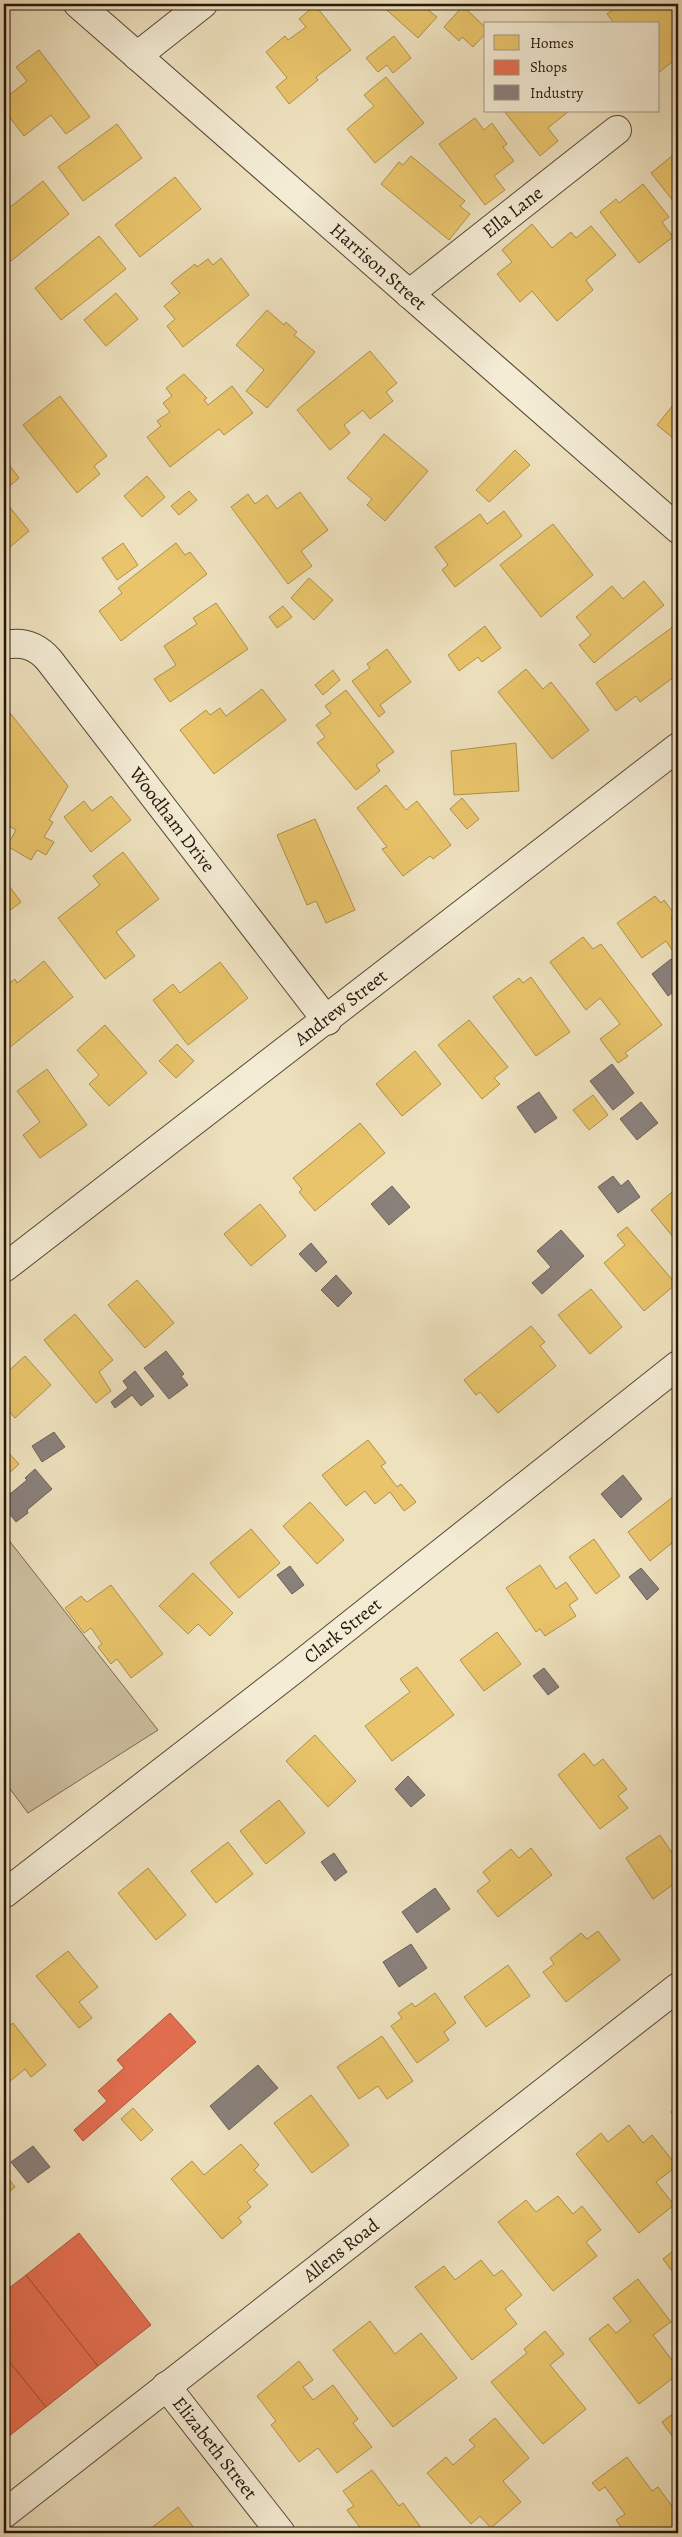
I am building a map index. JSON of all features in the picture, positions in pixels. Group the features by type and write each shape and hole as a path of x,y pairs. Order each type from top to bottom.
{"street":[{"name":"Harrison Street","path":"78,4 678,530"},
{"path":"137,56 203,4"},
{"name":"Ella Lane","path":"409,294 617,130"},
{"name":"Woodham Drive","path":"4,645 13,643 29,645 40,650 49,660 327,1021"},
{"name":"Andrew Street","path":"4,1268 327,1021 678,747"},
{"name":"Clark Street","path":"4,1894 292,1671 678,1365"},
{"name":"Allens Road","path":"4,2514 678,1987"},
{"name":"Elizabeth Street","path":"166,2386 281,2533"}],"shaded area":[{"path":"4,1534 158,1730 28,1813 4,1781"}],"building: Homes":[{"path":"380,4 431,4 427,9 437,17 418,38"},
{"path":"620,4 644,4 646,7 650,4 678,4 678,57 660,71 660,22 613,22 607,14"},
{"path":"315,5 351,50 316,77 318,80 289,104 276,87 287,78 266,52 285,36 288,40 306,27 299,19"},
{"path":"463,6 484,26 484,35 473,47 462,37 459,41 444,27"},
{"path":"394,36 411,58 393,73 387,65 378,72 366,58"},
{"path":"39,50 90,117 66,134 51,115 24,136 4,110 4,99 27,81 16,67"},
{"path":"386,77 424,123 375,163 347,129 374,106 364,95"},
{"path":"505,112 568,112 548,128 558,141 540,156"},
{"path":"475,118 484,130 492,123 507,144 503,147 514,161 494,176 505,190 485,205 439,144"},
{"path":"117,124 142,158 83,201 58,167"},
{"path":"678,151 678,207 651,173"},
{"path":"411,156 465,201 460,206 470,214 449,240 381,184 399,162 403,165"},
{"path":"4,169 10,177 4,183"},
{"path":"175,177 201,209 140,257 115,225"},
{"path":"43,181 69,214 11,261 4,252 4,212"},
{"path":"643,184 669,217 662,222 673,237 639,263 600,212 616,199 619,203"},
{"path":"532,224 552,248 571,232 576,238 591,226 616,255 586,280 593,290 557,321 532,291 520,302 497,274 512,262 502,250"},
{"path":"99,236 126,269 61,320 35,288"},
{"path":"221,258 249,295 183,347 167,326 175,319 164,306 180,293 171,283 195,264 197,267 208,259 213,265"},
{"path":"116,293 138,319 106,346 84,320"},
{"path":"267,310 284,325 286,322 297,332 294,335 315,352 267,408 246,391 264,370 236,345"},
{"path":"370,351 397,383 386,392 393,401 370,419 363,410 344,425 350,433 330,450 297,410"},
{"path":"184,374 207,398 204,400 208,405 232,386 253,413 224,435 219,429 170,467 147,437 161,426 157,421 170,412 163,403 172,396 166,388"},
{"path":"60,396 107,456 94,466 100,474 77,493 23,425"},
{"path":"678,399 678,442 657,425"},
{"path":"384,434 428,471 385,521 367,505 372,499 347,478"},
{"path":"515,450 530,465 489,502 476,490"},
{"path":"4,458 19,478 4,491"},
{"path":"147,476 165,497 142,517 124,496"},
{"path":"189,491 197,500 179,515 171,506"},
{"path":"300,492 328,530 301,551 312,566 288,584 231,507 248,494 255,504 267,495 277,509"},
{"path":"4,500 29,531 4,552"},
{"path":"504,511 522,536 455,587 442,570 448,565 435,547 480,514 487,524"},
{"path":"553,524 593,575 541,617 500,565"},
{"path":"123,543 138,565 117,580 102,558"},
{"path":"176,543 185,555 190,552 207,574 121,641 99,611 122,593 118,588"},
{"path":"309,578 333,600 314,620 291,598"},
{"path":"644,581 664,605 594,663 579,645 591,635 576,617 612,586 623,599"},
{"path":"216,603 248,649 170,702 154,679 176,665 164,646 197,624 193,618"},
{"path":"283,606 292,617 277,628 269,617"},
{"path":"485,626 501,648 482,662 478,657 459,671 448,655"},
{"path":"674,626 678,632 678,674 640,702 636,696 616,711 596,683"},
{"path":"387,649 411,682 380,705 385,712 379,717 352,681 370,668 367,664"},
{"path":"526,669 543,689 551,682 589,730 552,759 498,692"},
{"path":"333,670 340,680 323,695 315,685"},
{"path":"262,689 286,720 214,774 180,730 206,710 210,715 220,708 226,716"},
{"path":"346,690 394,752 376,765 380,771 356,790 317,743 325,737 316,725 331,714 325,706"},
{"path":"10,713 68,786 49,820 53,822 44,837 54,842 46,855 37,850 31,860 7,846 16,830 4,823 4,799 9,791 4,785 4,717"},
{"path":"516,743 519,791 454,795 451,751"},
{"path":"386,785 406,810 417,801 451,845 433,859 430,856 403,876 382,849 387,847 357,808"},
{"path":"111,796 131,820 91,852 64,817 84,801 92,811"},
{"path":"462,798 479,819 467,829 450,809"},
{"path":"315,819 355,910 326,923 316,901 307,905 277,835"},
{"path":"123,852 159,899 116,932 135,956 105,979 58,918 100,885 93,876"},
{"path":"4,879 21,902 4,915"},
{"path":"655,896 661,903 664,900 675,915 671,918 678,927 678,945 672,950 666,941 642,958 617,923"},
{"path":"583,937 593,949 601,944 662,1025 625,1053 628,1056 618,1063 600,1039 620,1024 600,998 586,1010 550,962"},
{"path":"44,961 73,997 4,1052 4,1025 8,1022 4,1016 4,987 15,979 17,983"},
{"path":"220,962 248,998 188,1045 153,1000 173,984 180,993"},
{"path":"531,977 570,1032 536,1056 493,997 519,978 523,983"},
{"path":"469,1020 508,1067 494,1078 500,1084 482,1099 438,1045"},
{"path":"105,1025 147,1073 109,1106 89,1084 99,1075 77,1050"},
{"path":"177,1044 194,1061 176,1078 159,1061"},
{"path":"415,1051 441,1084 402,1116 376,1084"},
{"path":"47,1069 87,1125 40,1158 23,1135 40,1122 17,1091"},
{"path":"593,1095 608,1115 589,1130 573,1110"},
{"path":"360,1123 385,1153 315,1211 299,1192 302,1189 293,1178"},
{"path":"678,1187 678,1243 651,1210"},
{"path":"260,1204 286,1236 251,1266 224,1234"},
{"path":"627,1227 676,1284 644,1311 604,1263 625,1245 617,1235"},
{"path":"137,1280 174,1323 145,1348 108,1305"},
{"path":"591,1289 622,1327 590,1354 558,1315"},
{"path":"75,1314 113,1360 99,1372 111,1391 96,1403 44,1340"},
{"path":"531,1326 545,1342 540,1346 556,1366 498,1413 480,1392 476,1395 464,1380"},
{"path":"25,1356 51,1385 15,1418 4,1406 4,1375"},
{"path":"368,1440 386,1463 381,1466 397,1487 401,1484 416,1502 404,1511 390,1492 375,1504 365,1491 346,1506 322,1475"},
{"path":"4,1448 19,1464 4,1478"},
{"path":"678,1493 678,1538 650,1561 628,1532"},
{"path":"310,1502 344,1540 317,1564 283,1526"},
{"path":"251,1529 280,1563 239,1598 210,1563"},
{"path":"594,1539 620,1576 596,1594 569,1557"},
{"path":"540,1565 556,1589 566,1582 578,1599 569,1605 576,1616 545,1636 540,1629 536,1632 506,1588"},
{"path":"193,1573 233,1613 210,1636 198,1624 188,1634 159,1606"},
{"path":"111,1585 163,1654 131,1678 117,1659 111,1664 98,1647 102,1644 91,1628 84,1633 65,1608 81,1596 87,1602"},
{"path":"497,1632 521,1664 484,1691 460,1660"},
{"path":"417,1667 454,1715 392,1761 365,1726 410,1692 400,1679"},
{"path":"315,1735 356,1781 328,1807 286,1761"},
{"path":"584,1753 594,1766 603,1759 627,1789 618,1796 628,1808 600,1829 558,1775"},
{"path":"279,1800 305,1833 266,1864 240,1831"},
{"path":"660,1835 678,1862 678,1881 653,1899 626,1858"},
{"path":"228,1842 253,1874 216,1903 191,1871"},
{"path":"531,1848 552,1875 498,1917 477,1891 490,1881 483,1872 511,1849 519,1858"},
{"path":"148,1868 186,1915 156,1940 118,1893"},
{"path":"598,1931 620,1960 566,2002 543,1972 554,1964 550,1958 581,1933 587,1939"},
{"path":"68,1951 98,1987 79,2002 92,2018 79,2028 36,1976"},
{"path":"508,1965 530,1996 486,2027 464,1997"},
{"path":"435,1993 456,2023 444,2032 449,2040 417,2063 391,2026 402,2018 398,2013 412,2003 415,2007"},
{"path":"13,2023 46,2065 31,2077 25,2069 4,2086 4,2030"},
{"path":"382,2036 413,2081 387,2099 378,2086 359,2099 337,2067"},
{"path":"311,2095 349,2145 312,2173 274,2123"},
{"path":"678,2106 678,2120 671,2112"},
{"path":"133,2108 153,2130 141,2141 121,2119"},
{"path":"629,2125 643,2143 652,2135 677,2166 656,2182 674,2205 639,2233 576,2154 601,2133 608,2142"},
{"path":"241,2144 259,2165 254,2170 268,2185 247,2202 251,2207 238,2218 242,2222 222,2239 171,2179 192,2161 204,2175"},
{"path":"4,2173 15,2187 4,2196"},
{"path":"558,2196 573,2214 582,2206 601,2230 586,2242 597,2256 553,2291 498,2222 526,2200 536,2212"},
{"path":"678,2247 678,2279 663,2259"},
{"path":"481,2260 494,2276 502,2270 522,2295 505,2309 517,2324 472,2360 415,2287 444,2266 455,2280"},
{"path":"638,2279 671,2322 653,2335 678,2368 678,2374 639,2404 589,2339 608,2324 616,2333 631,2321 613,2298"},
{"path":"370,2321 395,2354 421,2333 457,2378 393,2427 333,2350"},
{"path":"545,2331 564,2354 550,2365 586,2409 543,2444 491,2382 527,2353 524,2349"},
{"path":"299,2361 313,2380 303,2387 313,2400 333,2385 358,2419 353,2423 372,2447 337,2473 318,2448 299,2462 271,2425 276,2421 257,2396"},
{"path":"678,2410 678,2444 662,2422"},
{"path":"495,2418 529,2458 503,2481 521,2502 491,2528 480,2516 471,2524 427,2473 446,2457 453,2465 475,2446 469,2440"},
{"path":"627,2457 652,2491 658,2487 678,2514 678,2533 625,2533 616,2520 625,2514 605,2487 599,2491 592,2483"},
{"path":"372,2470 399,2506 403,2503 425,2533 364,2533 347,2510 354,2506 343,2491"},
{"path":"178,2507 198,2533 145,2533"}],"building: Shops":[{"path":"170,2013 196,2042 83,2141 74,2130 107,2101 98,2091 124,2068 117,2060"},
{"path":"79,2233 151,2325 98,2366 26,2275"},
{"path":"26,2275 98,2366 46,2407 4,2355 4,2292"},
{"path":"4,2355 46,2407 4,2440"}],"building: Industry":[{"path":"671,959 678,968 678,988 668,996 652,974"},
{"path":"612,1064 634,1093 613,1110 590,1081"},
{"path":"539,1092 557,1118 535,1133 517,1107"},
{"path":"641,1102 658,1123 637,1140 620,1119"},
{"path":"613,1176 621,1186 628,1180 640,1197 618,1213 598,1187"},
{"path":"392,1186 410,1207 389,1225 371,1204"},
{"path":"561,1230 584,1256 542,1294 532,1283 551,1267 537,1251"},
{"path":"311,1243 327,1262 316,1272 299,1254"},
{"path":"336,1275 352,1293 338,1307 321,1290"},
{"path":"166,1351 184,1374 181,1376 188,1385 169,1399 144,1368"},
{"path":"135,1371 154,1396 141,1406 132,1395 115,1408 111,1402 128,1388 123,1381"},
{"path":"54,1432 65,1447 42,1462 32,1446"},
{"path":"35,1469 52,1489 16,1522 4,1507 4,1499 27,1480 25,1478"},
{"path":"623,1475 642,1499 621,1518 601,1494"},
{"path":"290,1566 304,1585 292,1594 277,1575"},
{"path":"641,1568 659,1589 647,1600 629,1577"},
{"path":"544,1668 559,1687 548,1695 533,1676"},
{"path":"408,1776 425,1795 411,1807 395,1789"},
{"path":"334,1853 347,1872 335,1881 321,1862"},
{"path":"435,1888 450,1909 417,1933 402,1912"},
{"path":"411,1944 427,1968 399,1987 383,1962"},
{"path":"258,2065 278,2088 229,2130 210,2106"},
{"path":"33,2146 50,2167 28,2183 11,2162"}]}
